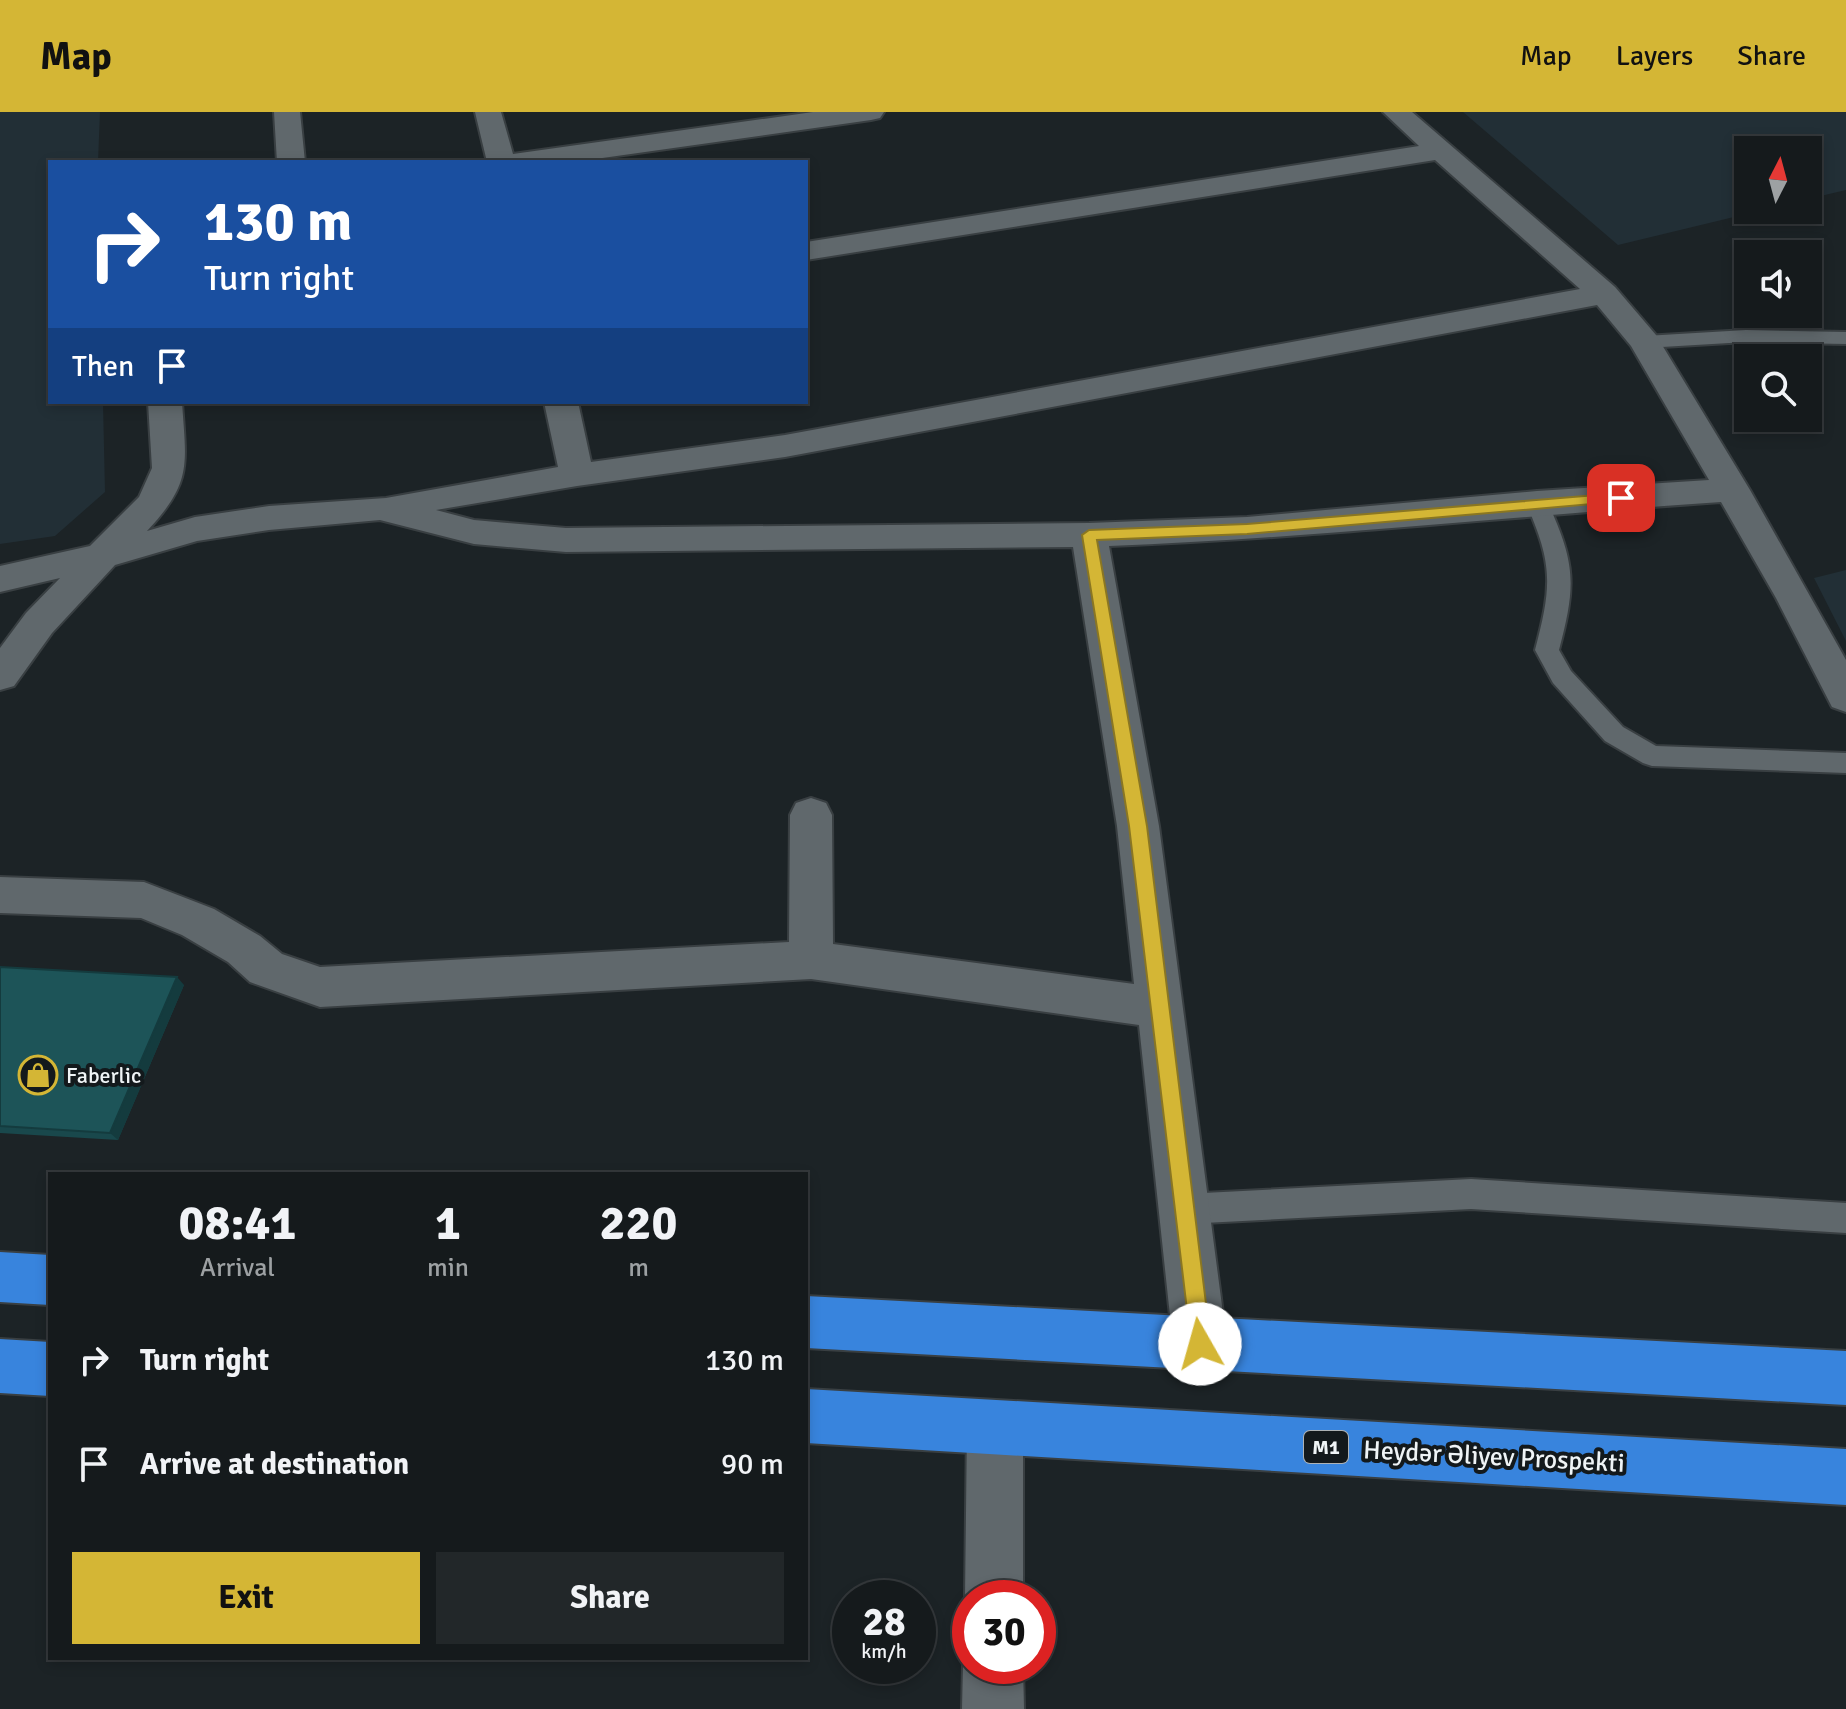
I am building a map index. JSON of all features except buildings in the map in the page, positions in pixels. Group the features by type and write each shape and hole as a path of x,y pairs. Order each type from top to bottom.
{"highway":[{"path":"0,1277 48,1280"},
{"path":"808,1322 1846,1378"},
{"path":"0,1366 48,1369"},
{"name":"Heydər Əliyev Prospekti","path":"808,1416 1846,1477"}],"street":[{"path":"287,112 291,160"},
{"path":"488,112 500,160"},
{"path":"529,160 871,112"},
{"path":"1396,112 1604,294 1645,342 1733,490 1846,697"},
{"path":"808,251 1441,151"},
{"path":"0,579 104,556 195,529 269,518 380,508 577,475 785,446 1604,294"},
{"path":"0,676 39,623 154,502 169,468 165,404"},
{"path":"561,404 577,475"},
{"path":"380,508 474,532 566,540 1089,535 1247,529 1537,503 1733,490"},
{"path":"1089,535 1138,826 1200,1344"},
{"path":"811,815 811,960"},
{"path":"0,895 144,900 198,922 244,949 266,968 320,987 811,960 1160,1008"},
{"path":"994,1580 995,1428"},
{"path":"993,1684 993,1709"}],"lane":[{"path":"1645,342 1746,336 1846,338"},
{"path":"1537,503 1560,553 1563,590 1547,650 1562,677 1614,734 1652,756 1846,763"},
{"path":"1184,1209 1471,1194 1846,1218"}],"shaded area":[{"path":"0,112 100,112 98,160 48,160 48,404 103,404 105,492 55,536 0,544"},
{"path":"1463,112 1846,112 1846,190 1822,196 1822,136 1734,136 1734,217 1618,245"},
{"path":"1846,570 1846,641 1814,578"}],"place":[{"name":"Faberlic","path":"38,1075"}],"route":[{"path":"1200,1344 1138,826 1089,535 1247,529 1621,498"}]}
